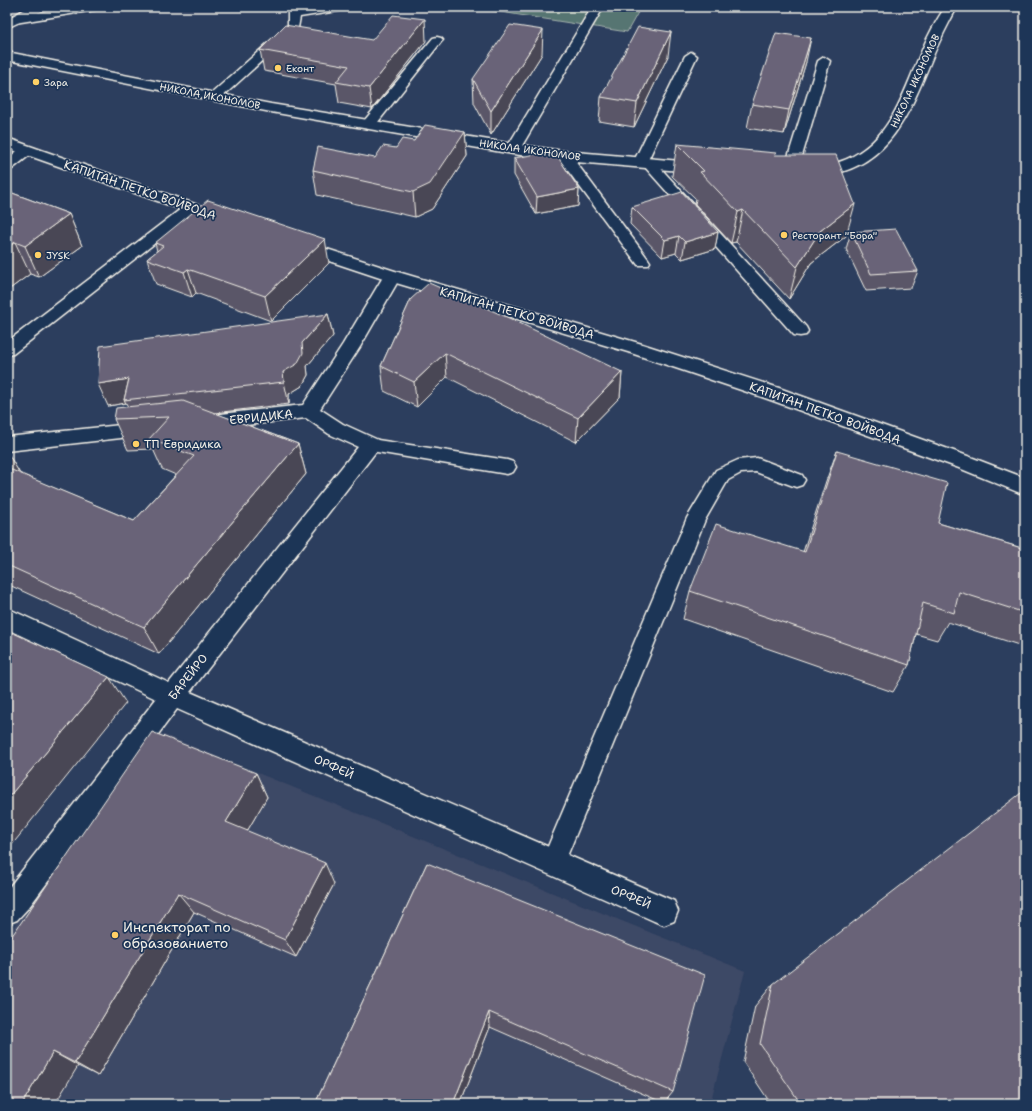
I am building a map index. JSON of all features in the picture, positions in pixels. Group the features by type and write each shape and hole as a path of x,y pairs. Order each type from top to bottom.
{"street":[{"path":"11,15 39,7"},
{"name":"НИКОЛА ИКОНОМОВ","path":"782,172 814,173 837,168 858,160 883,143 891,133 904,108 926,55 951,7"},
{"name":"НИКОЛА ИКОНОМОВ","path":"7,56 271,108 514,149 564,156 716,168"},
{"name":"НИКОЛА ИКОНОМОВ","path":"7,60 23,60"},
{"name":"КАПИТАН ПЕТКО ВОЙВОДА","path":"7,143 26,151 235,223"},
{"name":"КАПИТАН ПЕТКО ВОЙВОДА","path":"280,238 392,276 635,348 743,383 966,463 1025,488"},
{"name":"ЕВРИДИКА","path":"7,444 309,411 351,347 392,276"},
{"path":"309,411 336,429 371,445"},
{"name":"БАРЕЙРО","path":"7,910 19,897 173,696 371,445"},
{"name":"ОРФЕЙ","path":"7,618 173,696 664,911"}],"lane":[{"path":"11,15 95,7"},
{"path":"216,96 294,26 294,11 344,7"},
{"path":"514,149 597,8"},
{"path":"369,124 437,40"},
{"path":"691,56 645,163 800,331"},
{"path":"782,172 824,61"},
{"path":"7,166 26,151"},
{"path":"564,156 643,262"},
{"path":"7,350 191,208"},
{"path":"371,445 507,467"},
{"path":"553,863 696,518 722,475 738,467 757,465 796,480"}],"shaded area":[{"path":"152,730 745,971 710,1104 7,1104 7,936"}],"green space":[{"path":"469,7 641,7 627,32"}],"building":[{"path":"393,15 425,19 369,88 336,82 349,66 260,50 285,25 372,40"},
{"path":"510,25 543,30 491,111 473,79"},
{"path":"638,27 671,32 637,103 601,97"},
{"path":"776,33 811,38 789,110 752,104"},
{"path":"425,125 465,132 430,184 413,192 313,170 318,147 375,158 383,146 396,148 402,139 414,141"},
{"path":"677,144 776,153 775,155 836,155 855,204 820,231 797,267 743,210 738,212 700,172 704,171"},
{"path":"554,151 579,189 537,197 514,158"},
{"path":"7,191 69,214 25,246 15,242 7,248"},
{"path":"682,192 718,232 685,242 679,236 665,240 632,207"},
{"path":"208,200 325,239 265,296 188,269 184,272 147,259 163,246 155,243"},
{"path":"896,229 918,271 871,274 851,232"},
{"path":"429,283 509,318 622,372 578,418 445,353 414,382 381,366 411,299"},
{"path":"328,314 302,343 303,353 297,364 283,372 284,382 124,400 129,379 98,384 100,346"},
{"path":"183,401 298,444 144,627 7,565 7,468 134,521 194,456 149,439 169,417 114,419 116,408"},
{"path":"837,451 947,483 938,523 1025,549 1025,613 959,592 954,613 923,603 909,665 690,591 716,524 805,552"},
{"path":"7,630 109,677 7,799"},
{"name":"Инспекторат по образованието","path":"152,732 256,773 226,822 325,863 285,940 178,893 75,1063 53,1052 22,1104 7,1104 7,943"},
{"path":"1025,790 1025,1104 801,1104 760,1044 773,984"},
{"path":"427,863 705,975 673,1092 489,1012 453,1104 315,1104"}],"place":[{"name":"Еконт","path":"278,68"},
{"name":"Зара","path":"36,82"},
{"name":"Ресторант \"Бора\"","path":"784,235"},
{"name":"JYSK","path":"38,255"},
{"name":"ТП Евридика","path":"136,444"},
{"name":"Инспекторат по образованието","path":"115,935"}]}
